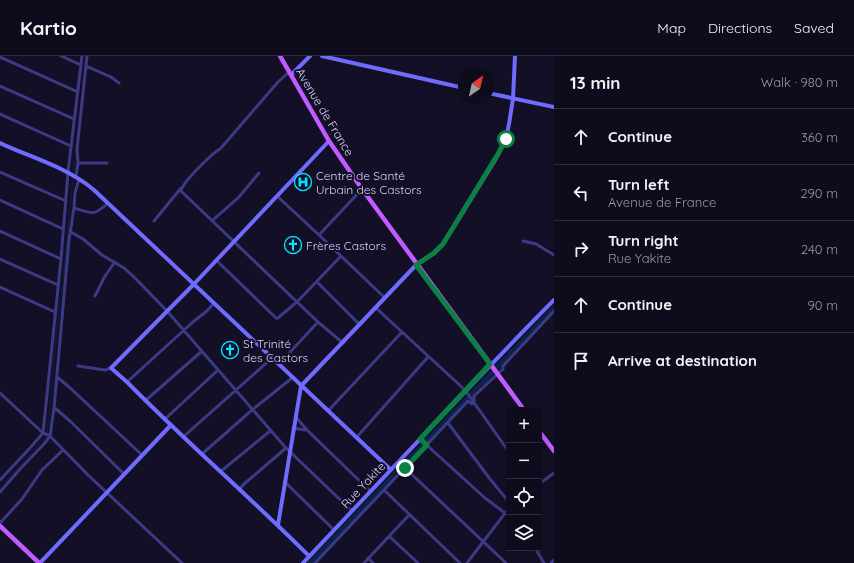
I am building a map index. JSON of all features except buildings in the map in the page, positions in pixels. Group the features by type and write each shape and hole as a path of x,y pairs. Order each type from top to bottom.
{"main road":[{"name":"Avenue de France","path":"280,56 329,141 362,189 416,265 522,407"},
{"path":"542,435 554,451"},
{"path":"0,524 39,563"}],"street":[{"path":"61,56 81,65"},
{"path":"0,480 43,432 71,146 82,56"},
{"path":"0,492 50,436 54,408 69,240 78,177 77,149 87,56"},
{"path":"154,221 181,188 214,152 221,148 278,82 290,74 310,56"},
{"path":"322,56 458,87"},
{"path":"278,525 285,482 288,450 302,386 416,265 434,253 443,244 506,139 512,98 515,56"},
{"path":"0,57 78,92"},
{"path":"86,66 111,77 119,83"},
{"path":"0,86 74,119"},
{"path":"494,94 554,107"},
{"path":"0,114 71,146"},
{"path":"78,366 105,370 111,368 194,284 329,141"},
{"path":"0,143 78,177 90,186 391,470"},
{"path":"78,163 107,164"},
{"path":"0,172 66,201"},
{"path":"213,220 239,197 259,173"},
{"path":"181,188 182,193 213,220 318,322 344,343"},
{"path":"319,235 362,189"},
{"path":"277,196 385,298"},
{"path":"0,200 64,229"},
{"path":"74,208 93,213 97,212 108,203"},
{"path":"0,231 61,259"},
{"path":"71,232 83,239 102,255 115,262 134,277 167,311 270,431 352,511"},
{"path":"523,241 536,244 554,255"},
{"path":"216,260 276,318 280,317 298,301 341,256"},
{"path":"0,259 58,285"},
{"path":"95,296 105,276 115,262"},
{"path":"317,282 360,325"},
{"path":"0,287 55,312"},
{"name":"Rue Yakite","path":"303,563 465,391 492,366 554,300"},
{"path":"127,382 183,331 207,312 214,303"},
{"path":"376,308 465,391 506,448"},
{"path":"474,403 474,396 503,369 503,366 554,311"},
{"path":"279,364 318,322"},
{"path":"328,411 402,332"},
{"path":"145,401 202,351"},
{"path":"356,438 428,357"},
{"path":"183,437 272,358"},
{"path":"111,368 309,556"},
{"path":"165,419 218,370"},
{"path":"57,377 142,455"},
{"path":"202,454 252,410 292,378"},
{"path":"0,393 43,432 50,436 182,563"},
{"path":"316,563 468,401 472,404 474,403"},
{"path":"54,408 71,422 124,474"},
{"path":"295,416 307,430 371,492"},
{"path":"448,423 506,498"},
{"path":"39,563 171,425"},
{"path":"293,428 307,430"},
{"path":"220,472 270,431"},
{"path":"420,439 485,498 505,513 467,563"},
{"path":"0,524 22,499 42,470 63,450"},
{"path":"239,490 244,484 288,450"},
{"path":"405,468 506,563"},
{"path":"542,482 554,473"},
{"path":"285,482 334,530"},
{"path":"384,490 460,563"},
{"path":"364,563 409,515"},
{"path":"390,536 418,563"},
{"path":"536,551 544,563"},
{"path":"368,558 373,563"},
{"path":"551,563 554,560"}],"waterway":[{"path":"73,175 76,154"},
{"path":"47,433 73,178"},
{"path":"310,563 554,308"},
{"path":"0,487 46,436"}],"place":[{"name":"Centre de Santé Urbain des Castors","path":"303,182"},
{"name":"Frères Castors","path":"293,245"},
{"name":"St Trinité des Castors","path":"230,350"}],"route":[{"path":"405,468 427,445 420,439 490,364 416,265 434,253 443,244 506,139"}]}
